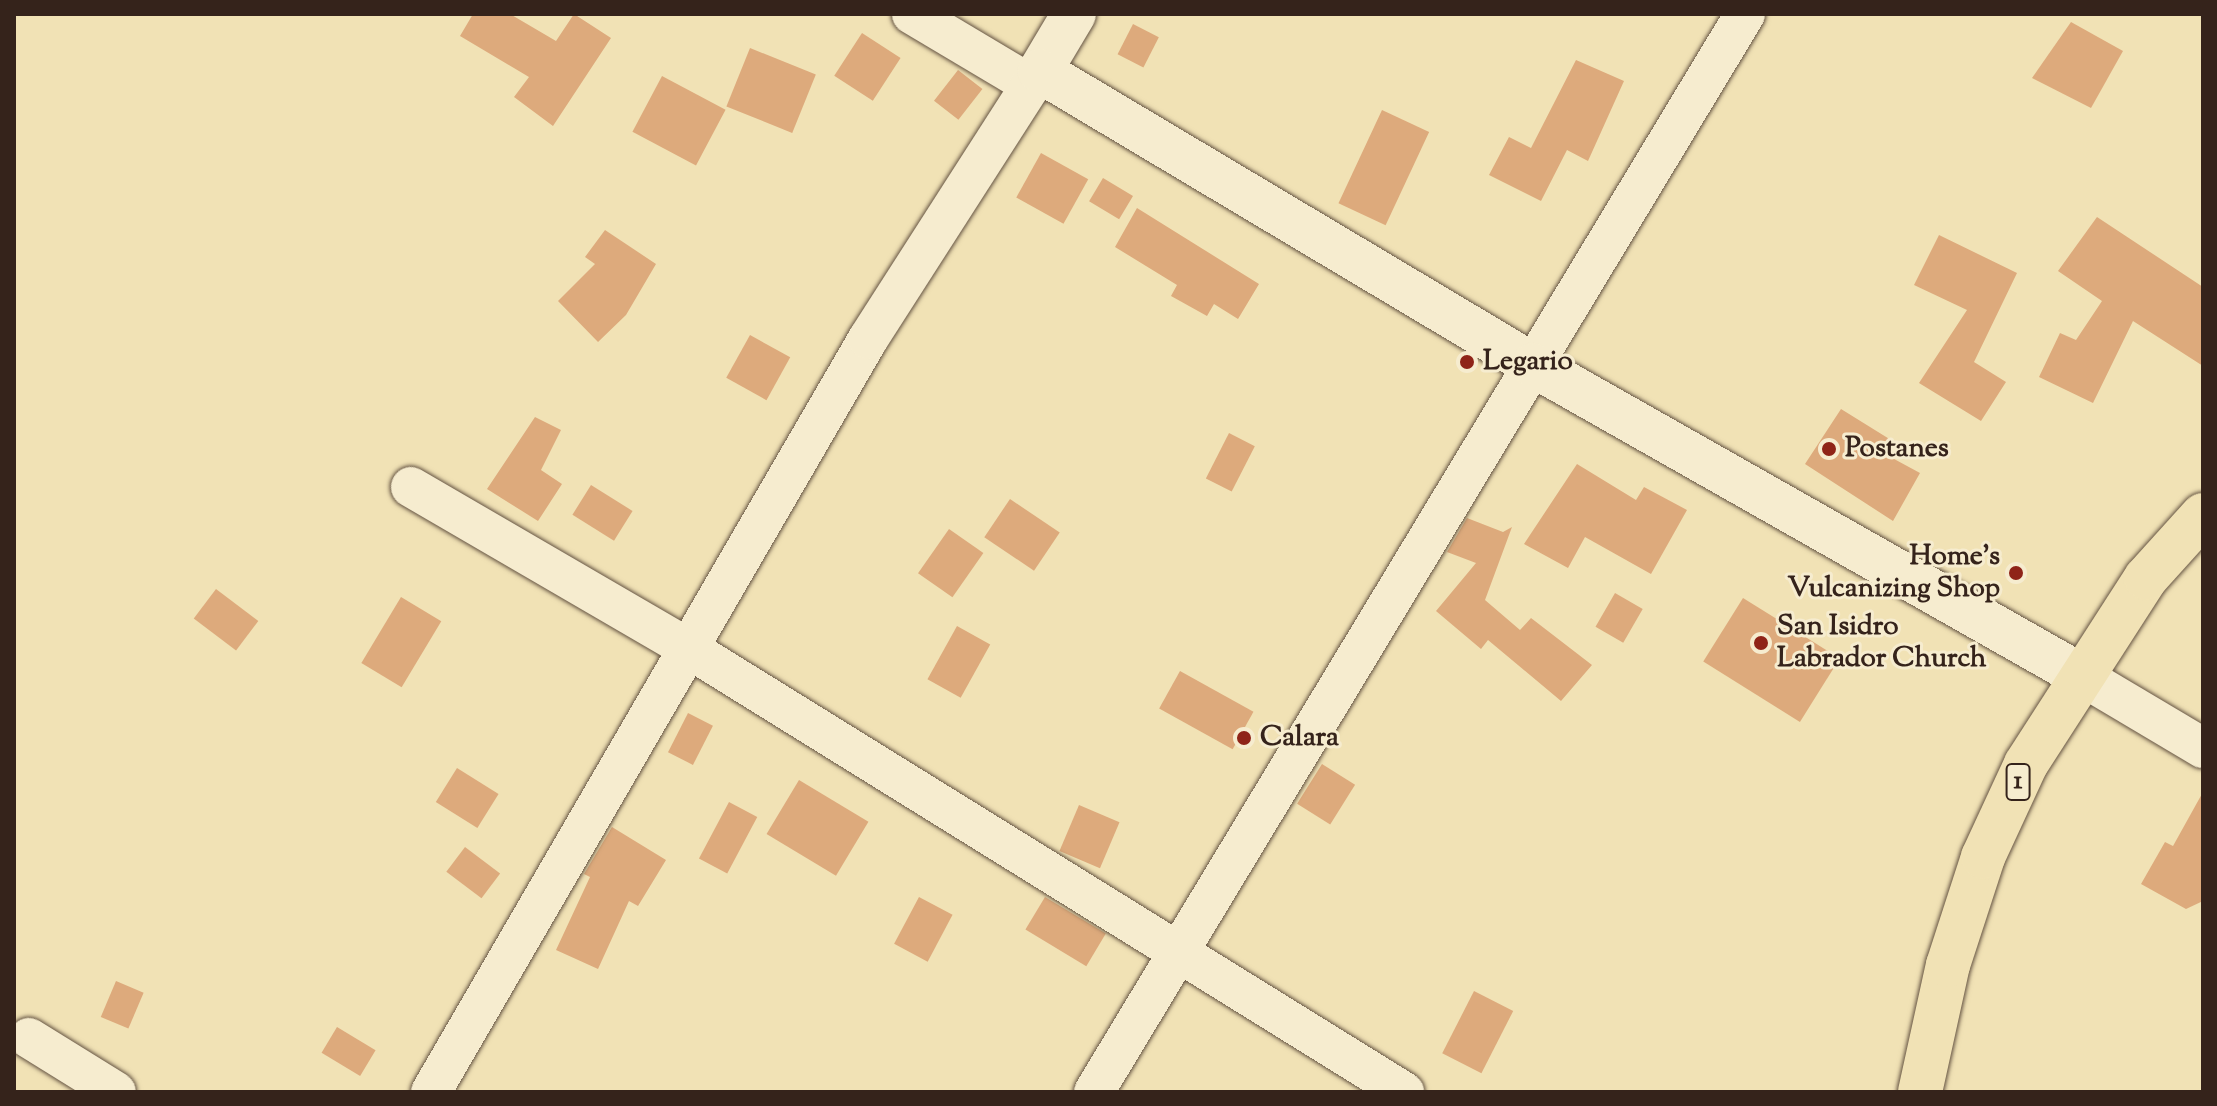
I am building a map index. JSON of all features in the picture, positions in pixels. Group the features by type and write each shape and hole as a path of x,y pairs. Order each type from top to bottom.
{"highway":[{"name":"1","path":"1920,1092 1948,965 1983,857 2026,764 2080,675 2146,578 2203,515"}],"street":[{"path":"912,14 1036,78 2203,748"},
{"path":"431,1092 691,650 868,339 1074,14"},
{"path":"1094,1092 1745,14"},
{"path":"411,487 691,650 1404,1092"},
{"path":"29,1038 116,1092"}],"building":[{"path":"473,14 510,14 556,41 574,14 611,38 553,126 514,97 529,77 460,36"},
{"path":"2071,22 2123,51 2091,108 2032,78"},
{"path":"1133,24 1159,37 1143,67 1118,54"},
{"path":"862,33 901,58 873,101 834,76"},
{"path":"750,48 816,75 792,133 726,106"},
{"path":"1576,60 1624,81 1588,161 1567,150 1541,201 1489,175 1509,137 1531,148"},
{"path":"958,70 982,89 958,120 934,101"},
{"path":"662,76 726,110 696,165 632,132"},
{"path":"1382,110 1429,132 1386,225 1338,203"},
{"path":"1041,153 1088,179 1064,224 1016,198"},
{"path":"1103,178 1133,196 1119,219 1089,201"},
{"path":"1137,208 1259,284 1238,319 1214,304 1207,316 1171,296 1177,285 1115,247"},
{"path":"2097,217 2203,287 2203,366 2133,321 2093,403 2039,377 2060,333 2076,340 2102,301 2058,271"},
{"path":"605,230 656,264 626,315 598,342 558,301 595,264 585,257"},
{"path":"1939,235 2017,273 1974,362 2006,382 1981,421 1919,383 1967,310 1914,285"},
{"path":"750,335 790,357 766,400 726,378"},
{"path":"1841,409 1891,440 1883,453 1920,473 1893,521 1805,464"},
{"path":"535,417 561,430 541,470 562,484 538,521 487,489"},
{"path":"1229,433 1255,446 1232,492 1206,478"},
{"path":"1577,464 1636,500 1644,487 1687,510 1651,574 1585,537 1568,568 1524,544"},
{"path":"591,485 633,511 614,541 572,515"},
{"path":"1010,499 1060,533 1034,571 984,537"},
{"path":"1467,518 1503,532 1512,527 1485,600 1520,630 1531,618 1592,665 1561,701 1488,640 1481,649 1436,611 1476,563 1447,552"},
{"path":"949,529 983,553 952,597 918,573"},
{"path":"216,589 258,621 236,650 194,619"},
{"path":"1615,593 1643,609 1623,643 1596,627"},
{"path":"401,597 441,621 402,687 361,663"},
{"path":"1743,598 1840,658 1800,722 1703,662"},
{"path":"957,626 990,644 961,698 927,679"},
{"path":"1180,671 1253,712 1233,749 1159,709"},
{"path":"688,713 713,726 693,765 668,752"},
{"path":"1322,764 1355,785 1330,825 1297,804"},
{"path":"457,768 499,794 477,828 436,802"},
{"path":"799,780 868,822 836,876 767,834"},
{"path":"2203,792 2203,901 2186,909 2141,884 2165,842 2173,846"},
{"path":"729,802 757,817 727,874 699,859"},
{"path":"1079,805 1120,822 1100,868 1059,851"},
{"path":"612,827 666,860 638,906 629,901 598,969 556,950 590,877 584,874"},
{"path":"465,847 500,873 481,898 446,872"},
{"path":"919,897 953,915 928,962 894,944"},
{"path":"1045,897 1106,934 1086,966 1025,930"},
{"path":"116,981 144,993 128,1029 101,1017"},
{"path":"1474,991 1513,1011 1481,1073 1442,1053"},
{"path":"337,1027 376,1050 360,1076 322,1053"}],"place":[{"name":"Legario","path":"1467,362"},
{"name":"Postanes","path":"1829,449"},
{"name":"Home's Vulcanizing Shop","path":"2016,573"},
{"name":"San Isidro Labrador Church","path":"1761,643"},
{"name":"Calara","path":"1244,738"}]}
